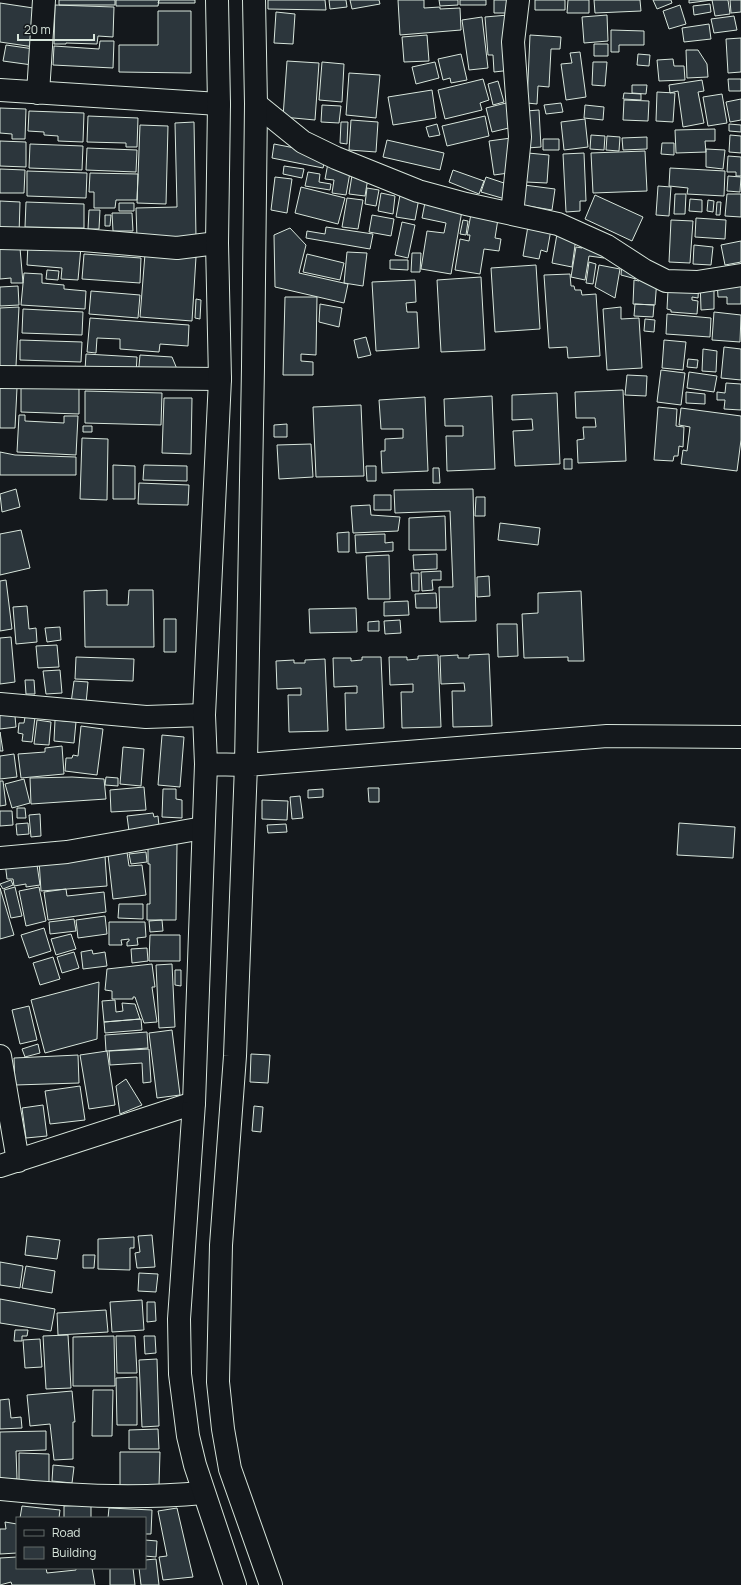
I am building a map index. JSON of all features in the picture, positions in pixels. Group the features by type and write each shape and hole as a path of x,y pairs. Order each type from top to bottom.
{"street":[{"path":"38,93 44,0"},
{"path":"216,0 219,104 217,243 220,379 204,715 206,764 194,1103 178,1319 180,1374 188,1436 203,1493 235,1585"},
{"path":"254,0 256,104 246,765 235,1056 221,1245 218,1382 223,1429 230,1469 270,1585"},
{"path":"512,214 520,137 513,42 518,0"},
{"path":"0,90 219,104"},
{"path":"256,104 303,142 336,158 418,191 466,204 558,224 607,246 644,270 666,281 697,282 741,275"},
{"path":"0,238 83,240 176,248 217,243"},
{"path":"0,377 220,379"},
{"path":"0,704 146,717 204,715"},
{"path":"206,764 246,765 607,736 741,737"},
{"path":"0,858 67,852 203,828"},
{"path":"0,1056 9,1164 194,1103"},
{"path":"0,1489 110,1496 165,1496 203,1493"}],"building":[{"path":"59,0 115,0 115,5 59,5"},
{"path":"116,0 159,0 158,6 116,6"},
{"path":"159,0 195,0 195,3 158,3"},
{"path":"268,0 325,0 326,10 268,9"},
{"path":"329,0 346,0 347,7 330,9"},
{"path":"350,0 379,0 380,4 352,9"},
{"path":"398,0 424,0 424,8 460,8 461,30 400,35"},
{"path":"439,0 458,0 458,5 440,6"},
{"path":"460,0 486,0 486,5 460,5"},
{"path":"494,0 513,0 514,13 494,13"},
{"path":"535,0 565,0 565,10 535,10"},
{"path":"568,0 589,0 589,13 567,13"},
{"path":"594,0 640,0 641,11 595,13"},
{"path":"653,0 671,0 672,3 657,9"},
{"path":"689,0 712,0 689,3"},
{"path":"712,0 728,0 730,14 715,16"},
{"path":"730,0 741,0 741,12 731,13"},
{"path":"0,3 40,9 34,47 0,42"},
{"path":"710,4 711,12 694,15 693,6"},
{"path":"55,5 114,7 113,37 98,36 97,44 54,44"},
{"path":"680,5 686,24 669,29 663,11"},
{"path":"158,11 191,11 191,73 119,72 119,45 158,45"},
{"path":"276,12 295,14 293,44 274,43"},
{"path":"508,15 512,70 494,72 493,55 488,55 485,17"},
{"path":"607,15 608,41 584,43 582,17"},
{"path":"734,16 737,30 714,33 711,19"},
{"path":"482,17 488,68 469,70 462,20"},
{"path":"709,24 711,39 684,42 682,28"},
{"path":"611,30 644,31 644,45 619,45 619,52 611,52"},
{"path":"427,35 429,61 404,62 402,37"},
{"path":"530,35 561,37 560,49 551,49 549,87 538,86 537,104 527,103"},
{"path":"741,38 741,72 728,73 726,39"},
{"path":"100,41 114,41 113,68 53,65 54,46 99,49"},
{"path":"594,44 608,44 608,56 594,56"},
{"path":"6,45 34,49 32,65 3,61"},
{"path":"686,50 698,50 707,64 708,77 687,78"},
{"path":"580,52 586,97 566,100 561,64 572,63 570,53"},
{"path":"461,54 467,80 451,83 450,78 443,80 438,59"},
{"path":"638,54 650,55 649,66 637,65"},
{"path":"673,59 674,66 684,66 685,80 659,81 657,60"},
{"path":"287,61 319,63 315,120 283,117"},
{"path":"322,62 344,64 342,102 319,100"},
{"path":"435,62 439,78 416,84 412,67"},
{"path":"593,62 607,62 605,86 592,85"},
{"path":"349,73 380,75 376,118 346,115"},
{"path":"483,79 489,100 480,103 482,110 445,119 438,90"},
{"path":"728,79 741,79 741,91 729,91"},
{"path":"702,80 704,91 698,92 704,123 683,127 678,91 670,93 669,85"},
{"path":"498,81 504,102 493,105 488,84"},
{"path":"632,85 647,85 646,94 632,93"},
{"path":"432,90 436,118 393,125 388,97"},
{"path":"657,92 675,93 673,122 656,121"},
{"path":"624,93 641,94 641,100 623,99"},
{"path":"722,94 727,123 708,126 703,97"},
{"path":"741,99 741,120 730,122 726,102"},
{"path":"624,100 649,101 648,121 623,120"},
{"path":"506,103 513,127 492,132 486,108"},
{"path":"561,103 563,112 546,114 544,105"},
{"path":"322,105 341,106 339,123 321,122"},
{"path":"585,105 604,107 603,120 584,118"},
{"path":"0,108 26,109 25,139 12,139 12,134 0,133"},
{"path":"539,110 541,147 527,148 526,111"},
{"path":"29,111 84,113 83,142 58,141 58,136 44,135 44,132 28,131"},
{"path":"88,116 138,118 137,147 126,147 126,143 87,142"},
{"path":"485,116 489,136 447,146 442,126"},
{"path":"585,119 588,147 564,150 561,122"},
{"path":"351,120 378,122 376,152 349,150"},
{"path":"194,122 196,238 137,239 136,208 177,207 175,123"},
{"path":"341,122 348,122 347,144 340,143"},
{"path":"437,124 440,135 429,137 426,127"},
{"path":"729,124 741,125 741,132 729,131"},
{"path":"140,125 168,126 166,204 137,203"},
{"path":"715,129 715,141 705,141 706,152 676,153 675,130"},
{"path":"591,135 605,136 604,150 590,149"},
{"path":"730,135 741,136 741,153 729,152"},
{"path":"607,136 620,137 619,151 606,150"},
{"path":"647,137 647,149 623,150 622,138"},
{"path":"511,138 516,172 494,175 489,141"},
{"path":"543,139 559,139 559,150 543,150"},
{"path":"387,140 444,153 440,170 383,157"},
{"path":"0,141 26,142 26,167 0,166"},
{"path":"662,143 674,143 674,155 661,154"},
{"path":"30,144 83,146 82,170 29,168"},
{"path":"274,144 326,154 323,168 272,158"},
{"path":"87,148 137,150 136,172 86,170"},
{"path":"706,149 725,150 723,169 706,167"},
{"path":"645,151 647,191 593,193 591,153"},
{"path":"528,153 549,155 547,183 526,182"},
{"path":"584,153 586,201 580,201 580,211 566,212 563,154"},
{"path":"728,156 741,157 741,176 736,176 736,172 727,172"},
{"path":"328,163 351,167 346,195 332,193 334,180 325,179"},
{"path":"284,166 304,169 302,178 283,174"},
{"path":"670,168 725,171 724,196 687,194 688,188 669,186"},
{"path":"0,169 25,170 24,193 0,193"},
{"path":"353,169 369,172 365,196 349,194"},
{"path":"453,170 484,181 479,194 449,182"},
{"path":"27,171 87,173 86,198 27,196"},
{"path":"308,172 320,174 319,182 331,184 330,190 305,186"},
{"path":"90,173 138,174 137,200 116,200 115,208 94,208 94,192 89,192"},
{"path":"728,176 741,177 740,192 727,191"},
{"path":"275,177 292,179 287,213 271,210"},
{"path":"486,177 510,185 505,199 481,192"},
{"path":"402,184 421,187 415,220 396,217"},
{"path":"524,185 555,189 552,210 522,205"},
{"path":"658,186 671,187 669,216 656,215"},
{"path":"301,187 345,198 338,224 295,213"},
{"path":"367,188 379,190 376,206 365,204"},
{"path":"427,192 464,199 451,274 421,269 427,231 444,233 446,223 422,218"},
{"path":"381,193 395,196 393,214 378,211"},
{"path":"675,194 686,194 685,214 674,214"},
{"path":"727,194 741,194 741,217 725,216"},
{"path":"595,195 643,217 632,241 585,219"},
{"path":"347,198 363,200 358,229 342,227"},
{"path":"690,199 702,200 702,212 689,211"},
{"path":"708,200 714,201 713,212 707,211"},
{"path":"0,201 20,202 19,235 0,234"},
{"path":"26,202 84,204 84,228 25,227"},
{"path":"717,202 721,202 720,215 716,215"},
{"path":"119,203 134,203 134,211 119,211"},
{"path":"89,210 100,210 99,229 88,229"},
{"path":"112,213 132,213 133,231 113,231"},
{"path":"471,214 498,219 495,238 501,239 499,251 484,249 480,274 455,270 460,239 469,241 470,235 467,235"},
{"path":"105,215 111,215 110,226 105,226"},
{"path":"372,215 394,219 391,236 369,232"},
{"path":"696,218 726,220 725,239 695,237"},
{"path":"463,220 468,221 466,235 460,234"},
{"path":"529,220 552,224 547,252 541,250 539,259 523,256"},
{"path":"671,220 693,221 690,263 669,262"},
{"path":"402,222 415,225 408,258 395,255"},
{"path":"326,227 373,234 370,249 306,238 307,231 325,234"},
{"path":"290,228 306,245 299,273 348,284 344,303 275,287 274,235"},
{"path":"558,228 577,231 572,267 552,263"},
{"path":"583,239 606,243 604,258 589,256 585,280 571,277 576,247 582,248"},
{"path":"741,241 741,262 725,265 721,245"},
{"path":"28,243 81,247 78,280 61,279 62,268 27,265"},
{"path":"694,245 713,247 711,265 693,264"},
{"path":"20,248 23,283 11,283 11,278 0,279 0,249"},
{"path":"347,252 367,253 363,286 344,283"},
{"path":"412,253 421,253 420,272 411,272"},
{"path":"84,254 141,258 140,283 82,279"},
{"path":"145,254 196,257 192,321 140,317"},
{"path":"307,254 344,263 340,280 303,272"},
{"path":"390,260 408,260 408,270 390,269"},
{"path":"589,262 596,264 593,284 586,283"},
{"path":"622,262 637,267 636,279 621,275"},
{"path":"536,265 540,329 495,332 491,268"},
{"path":"599,265 620,269 615,298 595,287"},
{"path":"47,270 59,271 58,280 46,279"},
{"path":"640,272 657,279 655,305 633,304 634,280 639,281"},
{"path":"24,273 42,274 42,283 64,285 64,289 86,291 85,309 21,305"},
{"path":"570,274 571,286 574,286 575,290 581,290 582,295 596,294 600,356 568,358 567,347 549,348 544,275"},
{"path":"481,277 485,350 441,352 437,280"},
{"path":"700,279 714,279 714,309 701,310"},
{"path":"415,280 416,302 406,303 407,312 417,312 419,348 376,351 372,282"},
{"path":"699,280 698,298 692,297 692,300 698,301 697,314 671,312 671,310 667,309 668,290"},
{"path":"741,280 741,304 727,304 727,297 718,297 717,281"},
{"path":"18,286 19,305 0,306 0,287"},
{"path":"91,291 140,295 138,318 89,314"},
{"path":"285,297 317,297 316,355 301,354 301,361 313,362 313,375 283,375"},
{"path":"196,299 201,300 200,319 195,318"},
{"path":"320,304 342,308 339,327 319,322"},
{"path":"635,304 654,305 653,317 634,316"},
{"path":"19,307 16,366 0,367 0,308"},
{"path":"621,307 621,319 639,318 642,368 607,370 603,309"},
{"path":"23,309 83,312 82,335 22,333"},
{"path":"714,312 741,315 740,342 712,340"},
{"path":"667,314 711,318 710,337 666,334"},
{"path":"90,318 189,325 188,346 160,344 159,352 120,349 120,339 97,338 96,353 87,352"},
{"path":"645,319 655,320 654,332 644,331"},
{"path":"366,337 371,355 358,358 354,340"},
{"path":"20,340 82,342 81,362 20,360"},
{"path":"664,340 686,342 683,370 662,368"},
{"path":"724,347 741,349 741,380 721,378"},
{"path":"703,349 717,351 716,372 702,371"},
{"path":"86,354 137,357 136,374 85,370"},
{"path":"140,355 172,357 182,381 138,377"},
{"path":"688,359 698,360 697,368 687,367"},
{"path":"661,370 685,373 681,405 657,402"},
{"path":"689,372 717,376 714,392 687,388"},
{"path":"627,375 647,376 646,396 625,395"},
{"path":"726,383 741,384 741,410 724,409 725,400 717,400 717,392 725,393"},
{"path":"21,386 79,387 79,414 21,412"},
{"path":"0,387 17,388 15,428 0,428"},
{"path":"623,390 626,461 578,463 577,440 584,439 583,427 596,427 595,418 576,418 575,392"},
{"path":"85,391 162,393 161,425 85,423"},
{"path":"686,392 705,394 705,404 686,403"},
{"path":"557,393 560,464 515,466 513,431 533,430 532,419 512,420 512,395"},
{"path":"492,396 495,469 447,471 446,436 463,436 463,426 445,426 444,399"},
{"path":"425,397 428,471 382,473 381,451 385,451 385,439 403,438 403,429 381,429 379,400"},
{"path":"164,398 192,398 191,454 162,453"},
{"path":"361,405 364,476 316,477 313,407"},
{"path":"658,407 677,409 676,426 684,427 683,447 679,446 678,456 674,456 673,461 654,460"},
{"path":"681,408 741,416 741,440 737,471 681,464 683,450 687,451 690,427 679,425"},
{"path":"19,415 25,415 25,421 64,423 64,416 78,416 76,455 17,452"},
{"path":"287,424 287,437 274,437 274,425"},
{"path":"83,426 92,426 92,432 83,432"},
{"path":"82,438 108,439 107,500 80,499"},
{"path":"311,444 313,477 279,479 277,445"},
{"path":"0,452 15,455 76,457 76,475 0,475"},
{"path":"564,459 572,459 572,469 564,469"},
{"path":"113,465 135,466 135,499 113,499"},
{"path":"144,465 187,466 187,481 143,480"},
{"path":"366,466 376,466 376,481 367,481"},
{"path":"433,468 439,468 440,483 433,483"},
{"path":"139,483 189,485 188,505 138,504"},
{"path":"16,489 20,507 2,512 0,494"},
{"path":"473,489 476,621 440,622 439,587 453,587 450,511 395,513 394,490"},
{"path":"374,495 391,495 391,510 374,510"},
{"path":"476,497 485,497 485,516 475,516"},
{"path":"370,505 371,515 400,517 398,531 353,533 351,506"},
{"path":"445,516 446,550 409,550 409,518"},
{"path":"500,523 540,528 538,545 498,540"},
{"path":"21,530 30,568 0,575 0,534"},
{"path":"349,532 349,552 338,552 337,533"},
{"path":"385,534 385,543 393,542 393,551 356,553 355,535"},
{"path":"437,554 437,569 414,570 413,555"},
{"path":"389,555 390,599 368,599 366,556"},
{"path":"441,571 441,580 432,580 433,590 422,591 421,572"},
{"path":"411,573 419,573 419,591 412,591"},
{"path":"489,576 490,596 477,597 477,577"},
{"path":"6,580 12,629 0,631 0,581"},
{"path":"107,590 107,605 128,605 129,590 153,590 154,647 85,647 84,591"},
{"path":"581,591 584,661 568,661 568,657 524,658 522,614 538,613 538,593"},
{"path":"436,593 437,608 416,608 415,594"},
{"path":"408,601 409,615 384,616 384,602"},
{"path":"27,606 29,629 36,628 37,642 16,644 13,607"},
{"path":"356,608 357,632 310,633 309,609"},
{"path":"164,619 176,619 176,652 164,652"},
{"path":"400,620 401,633 385,634 384,621"},
{"path":"379,621 379,631 368,631 368,622"},
{"path":"497,624 517,624 518,656 498,657"},
{"path":"60,627 61,640 47,642 45,628"},
{"path":"11,637 15,682 0,684 0,638"},
{"path":"57,645 59,667 38,668 36,646"},
{"path":"489,654 492,726 453,727 452,691 465,691 464,683 441,684 440,656 458,655 458,658 469,658 469,655"},
{"path":"438,655 441,727 402,728 401,692 413,692 413,684 390,685 389,657 407,657 407,660 418,659 418,656"},
{"path":"76,657 134,659 133,681 75,679"},
{"path":"362,657 381,657 384,728 346,730 345,693 357,693 357,686 334,687 333,658 351,658 351,661 362,660"},
{"path":"325,659 328,731 289,732 288,695 301,695 301,688 277,689 276,661 294,660 294,663 305,663 305,660"},
{"path":"60,670 62,693 46,694 43,671"},
{"path":"25,680 34,680 35,694 26,694"},
{"path":"74,681 88,682 86,704 71,703"},
{"path":"0,715 15,716 16,727 0,729"},
{"path":"25,717 35,717 32,742 22,741 23,734 18,733 19,723 24,723"},
{"path":"37,720 51,722 49,745 34,744"},
{"path":"55,720 76,722 74,743 54,741"},
{"path":"81,726 103,729 97,775 65,771 66,758 72,758 73,755 78,756"},
{"path":"0,732 3,751 0,751"},
{"path":"162,735 184,737 180,787 158,785"},
{"path":"62,746 64,774 21,778 18,754 45,752 45,748"},
{"path":"123,747 144,749 141,786 120,784"},
{"path":"14,754 17,777 0,779 0,756"},
{"path":"72,777 104,779 106,799 31,804 30,778"},
{"path":"106,777 118,778 118,786 105,785"},
{"path":"24,779 30,803 12,808 5,784"},
{"path":"0,781 3,781 6,805 0,806"},
{"path":"144,787 146,810 111,812 110,790"},
{"path":"368,788 379,788 379,802 369,802"},
{"path":"163,789 176,789 176,799 182,800 182,818 162,817"},
{"path":"323,789 323,797 308,798 308,790"},
{"path":"300,796 303,818 292,819 290,797"},
{"path":"262,800 288,801 287,820 262,819"},
{"path":"17,808 25,808 26,818 17,818"},
{"path":"0,811 12,811 13,825 0,826"},
{"path":"153,813 154,817 158,816 159,826 129,831 127,816"},
{"path":"40,814 41,836 31,837 29,815"},
{"path":"28,823 29,834 17,835 16,824"},
{"path":"679,823 735,827 733,858 677,855"},
{"path":"286,824 287,832 268,833 267,825"},
{"path":"148,843 177,844 176,920 147,920 147,904 150,904 150,864 148,864"},
{"path":"127,852 129,866 142,865 146,895 113,899 108,855"},
{"path":"146,852 147,862 131,864 129,854"},
{"path":"105,856 107,886 41,891 39,860"},
{"path":"36,858 40,885 26,887 26,884 14,886 13,879 7,879 5,862"},
{"path":"11,880 13,885 3,889 0,884"},
{"path":"15,887 22,916 11,918 4,890"},
{"path":"39,887 46,921 26,926 19,891"},
{"path":"0,888 14,935 0,939"},
{"path":"66,889 67,896 104,892 106,912 48,920 44,892"},
{"path":"119,904 143,904 143,919 118,918"},
{"path":"105,916 107,934 78,938 76,920"},
{"path":"74,919 76,931 50,934 49,922"},
{"path":"162,920 163,931 150,932 149,921"},
{"path":"109,922 145,922 146,937 137,938 138,945 127,946 129,939 121,940 122,945 109,945"},
{"path":"44,928 51,951 29,958 21,935"},
{"path":"71,934 76,949 56,955 51,939"},
{"path":"150,935 180,935 180,961 149,961"},
{"path":"147,948 148,961 132,963 131,949"},
{"path":"92,950 93,954 105,952 107,966 83,969 81,952"},
{"path":"74,952 79,968 62,973 57,957"},
{"path":"53,957 60,979 40,985 33,963"},
{"path":"152,964 155,987 152,987 157,1022 144,1023 135,997 133,997 133,999 112,999 112,991 105,990 107,969"},
{"path":"172,964 175,1027 159,1028 156,965"},
{"path":"175,970 181,970 181,986 175,985"},
{"path":"99,982 97,1039 45,1053 31,1000"},
{"path":"115,1000 116,1012 123,1011 122,1003 135,1004 140,1019 104,1022 102,1001"},
{"path":"29,1006 37,1040 20,1044 12,1010"},
{"path":"141,1019 142,1030 105,1033 104,1022"},
{"path":"172,1030 180,1095 157,1098 149,1033"},
{"path":"147,1032 148,1048 106,1051 105,1035"},
{"path":"38,1044 40,1053 25,1057 22,1049"},
{"path":"149,1049 151,1082 143,1083 142,1063 110,1065 109,1051"},
{"path":"107,1051 115,1105 89,1109 80,1055"},
{"path":"251,1054 270,1055 268,1083 250,1082"},
{"path":"78,1055 79,1083 15,1085 14,1058"},
{"path":"126,1079 142,1105 120,1114 116,1086"},
{"path":"80,1086 85,1120 50,1124 45,1091"},
{"path":"43,1105 47,1136 26,1138 22,1108"},
{"path":"254,1106 263,1107 261,1132 252,1131"},
{"path":"152,1235 155,1267 137,1268 135,1253 140,1252 138,1236"},
{"path":"27,1236 60,1240 57,1259 25,1255"},
{"path":"134,1237 134,1248 130,1248 130,1270 98,1269 98,1239"},
{"path":"83,1255 95,1255 94,1268 83,1268"},
{"path":"0,1262 23,1266 20,1288 0,1285"},
{"path":"26,1266 55,1271 52,1293 22,1288"},
{"path":"139,1273 158,1274 156,1292 138,1291"},
{"path":"0,1299 55,1309 51,1331 0,1323"},
{"path":"142,1300 144,1330 112,1332 110,1302"},
{"path":"147,1302 155,1302 156,1321 147,1322"},
{"path":"106,1310 108,1332 58,1335 57,1313"},
{"path":"15,1330 28,1330 27,1336 22,1336 22,1341 14,1341"},
{"path":"68,1335 71,1388 46,1389 43,1336"},
{"path":"114,1336 115,1386 73,1386 73,1337"},
{"path":"116,1336 135,1336 137,1373 117,1373"},
{"path":"144,1336 155,1336 156,1353 145,1354"},
{"path":"40,1339 42,1367 25,1368 23,1340"},
{"path":"157,1359 159,1426 142,1427 139,1360"},
{"path":"137,1377 137,1425 117,1425 116,1378"},
{"path":"93,1390 113,1390 112,1436 92,1436"},
{"path":"72,1391 75,1422 73,1422 73,1459 54,1460 50,1424 30,1426 27,1395"},
{"path":"9,1399 11,1418 21,1417 22,1428 0,1429 0,1400"},
{"path":"158,1429 159,1449 129,1449 129,1430"},
{"path":"46,1431 46,1450 16,1451 17,1479 0,1479 0,1432"},
{"path":"120,1452 160,1452 159,1486 120,1485"},
{"path":"19,1453 49,1454 49,1482 19,1481"},
{"path":"53,1465 74,1467 72,1483 52,1481"},
{"path":"91,1505 91,1517 64,1517 64,1506"},
{"path":"22,1506 60,1510 59,1517 20,1517"},
{"path":"109,1508 152,1510 151,1534 146,1534 146,1517 108,1517"},
{"path":"177,1508 193,1577 163,1580 159,1557 167,1556 158,1511"},
{"path":"5,1522 16,1524 16,1553 0,1554 0,1529 6,1529"},
{"path":"146,1540 157,1541 156,1557 146,1556"},
{"path":"16,1557 16,1569 46,1569 47,1573 76,1569 92,1569 95,1585 12,1585 11,1582 0,1585 0,1558"},
{"path":"156,1559 159,1585 141,1585 139,1569 146,1569 146,1560"},
{"path":"110,1569 133,1569 135,1585 110,1585"}]}
